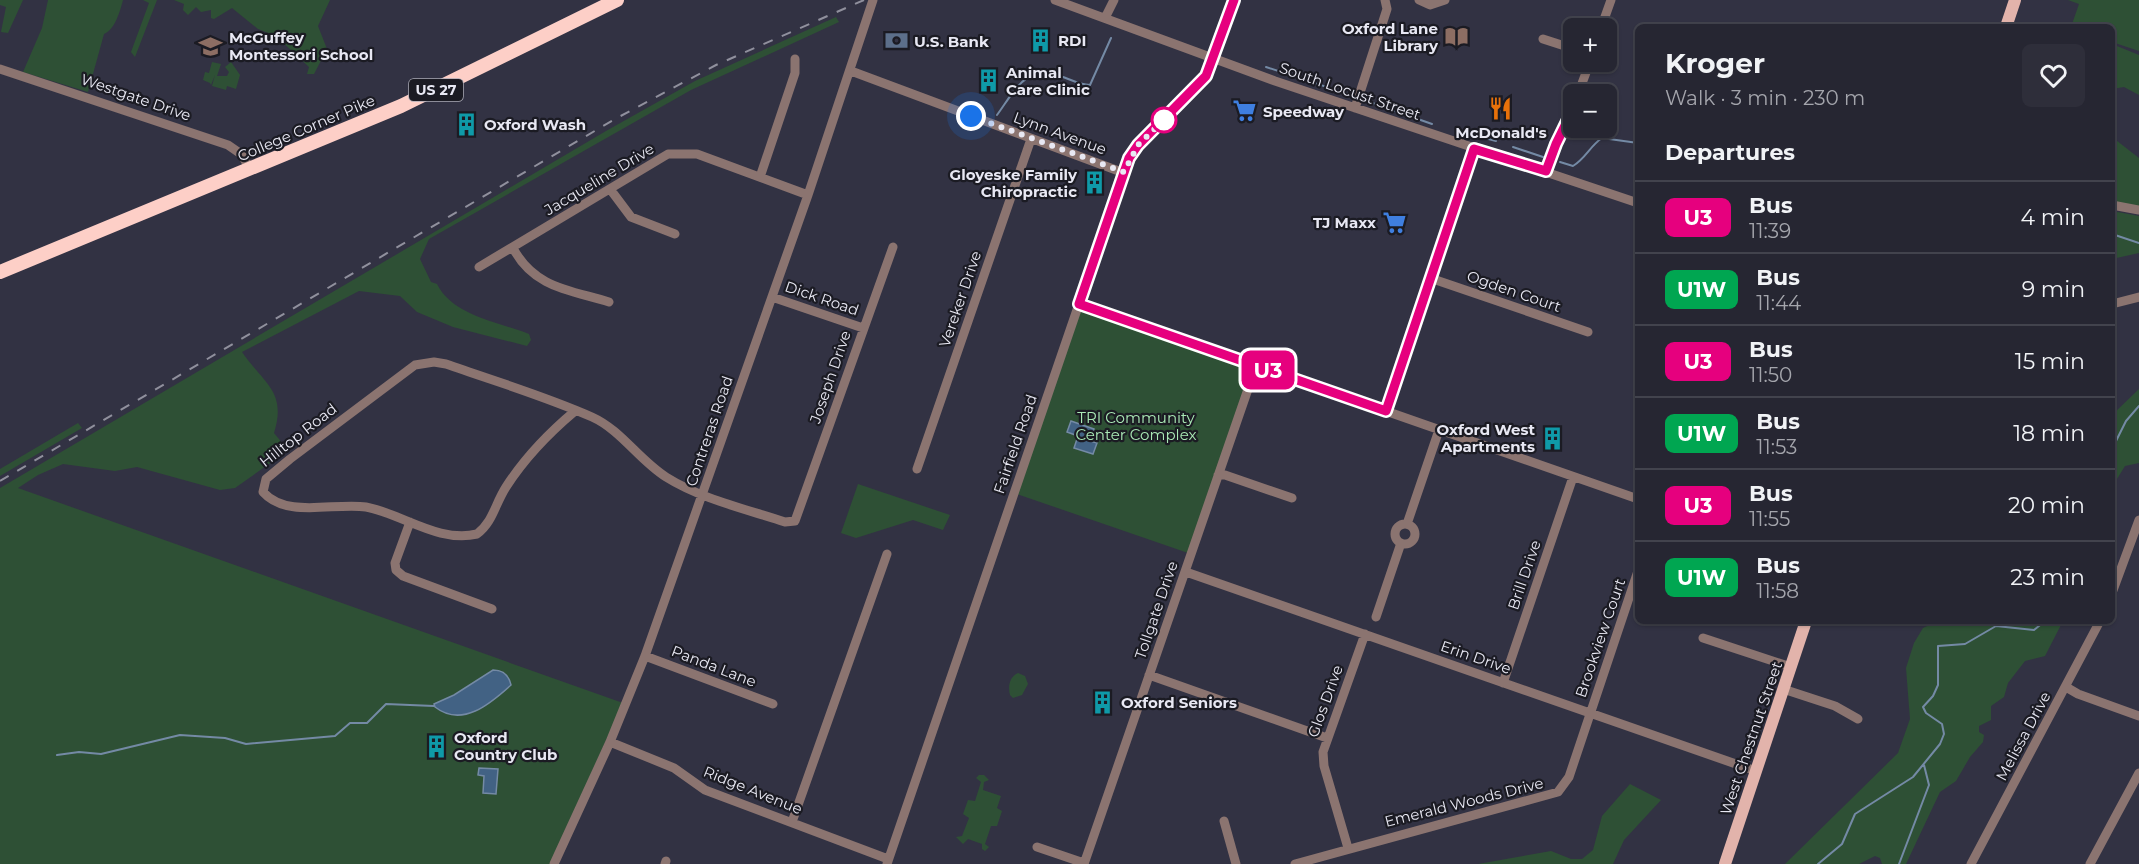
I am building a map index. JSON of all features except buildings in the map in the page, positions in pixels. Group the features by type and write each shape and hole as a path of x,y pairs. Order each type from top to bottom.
{"highway":[{"name":"College Corner Pike","path":"0,272 251,170 408,103 617,0"}],"main road":[{"path":"2007,24 2015,0"},
{"name":"West Chestnut Street","path":"1725,864 1805,624"}],"street":[{"name":"Contreras Road","path":"554,864 610,742 645,656 808,195 873,0"},
{"name":"South Locust Street","path":"1055,0 1355,108 1635,202"},
{"path":"1105,18 1114,0"},
{"name":"Fairfield Road","path":"887,862 1124,172 1138,145 1202,82 1214,58 1234,0"},
{"path":"1355,108 1387,9 1385,0"},
{"path":"1419,0 1430,5 1445,0"},
{"path":"1605,18 1611,0"},
{"path":"1543,39 1563,45"},
{"path":"760,177 795,73 795,59"},
{"name":"Westgate Drive","path":"0,69 228,145 241,154 251,170"},
{"name":"Lynn Avenue","path":"851,70 1124,172"},
{"path":"1546,171 1563,130"},
{"name":"Vereker Drive","path":"917,469 1031,139"},
{"path":"1386,411 1474,149"},
{"name":"Jacqueline Drive","path":"479,267 657,159 677,153 697,154 808,195"},
{"path":"610,189 631,217 675,234"},
{"path":"2115,206 2139,210"},
{"name":"Joseph Drive","path":"797,517 892,247"},
{"path":"513,248 531,274 545,283 609,302"},
{"name":"Ogden Court","path":"1430,278 1588,332"},
{"name":"Dick Road","path":"772,297 863,328"},
{"path":"2115,303 2139,297"},
{"path":"1079,304 1635,498"},
{"name":"Hilltop Road","path":"575,411 554,429 507,485 491,519 477,534 453,536 364,507 294,506 268,497 262,487 266,479 314,440 415,365 423,362 446,364 575,411 612,429 642,458 685,488 785,522 795,521 797,517"},
{"name":"Tollgate Drive","path":"1084,863 1256,366"},
{"path":"1407,524 1439,430"},
{"path":"1218,475 1225,475 1292,498"},
{"name":"Brill Drive","path":"1503,682 1573,477"},
{"path":"2115,585 2139,520"},
{"path":"410,522 395,563 396,570 403,576 492,609"},
{"path":"1407,524 1413,528 1414,538 1409,543 1401,543 1396,538 1395,532 1398,526 1407,524"},
{"path":"1376,617 1401,543"},
{"path":"792,822 887,555"},
{"name":"Erin Drive","path":"1186,572 1756,771"},
{"name":"Brookview Court","path":"1590,714 1635,580"},
{"name":"Melissa Drive","path":"1971,864 2098,624"},
{"name":"Glos Drive","path":"1348,848 1322,759 1327,738 1365,634"},
{"path":"1703,638 1791,667"},
{"name":"Panda Lane","path":"645,656 773,704"},
{"path":"1149,675 1327,738"},
{"path":"2066,687 2078,694 2139,716"},
{"path":"1784,689 1835,706 1858,719"},
{"name":"Emerald Woods Drive","path":"1296,864 1348,848 1551,796 1564,786 1569,777 1590,714"},
{"name":"Ridge Avenue","path":"610,742 674,768 705,790 792,822 887,862"},
{"path":"2090,864 2139,773"},
{"path":"1224,821 1236,864"},
{"path":"1037,847 1084,863"}],"green space":[{"path":"0,0 23,0 8,33 1,32 6,7 0,5"},
{"path":"48,0 123,0 114,24 104,34 88,92 23,72 42,28"},
{"path":"143,0 157,0 135,57 131,52 149,3"},
{"path":"174,0 330,0 318,26 327,49 314,74 307,74 309,67 276,36 258,29 232,8 214,19 211,18 211,10 201,12 196,7 188,15 183,10 184,4"},
{"path":"2068,0 2139,0 2139,51 2115,43 2115,24 2072,24 2079,4"},
{"path":"836,17 839,22 691,90 429,239 420,259 431,282 437,284 444,295 465,310 529,334 531,340 527,346 453,327 417,312 400,296 359,291 242,352 275,397 278,407 274,433 283,444 276,459 235,488 220,490 137,467 115,471 63,464 38,475 18,488 623,703 550,864 0,864 0,488 606,131 695,81"},
{"path":"2115,45 2139,55 2139,95 2124,87 2115,88"},
{"path":"212,62 221,64 217,76 227,76 229,72 225,67 231,62 240,75 236,89 227,86 226,90 212,86 215,75 211,85 203,80 205,72 209,73"},
{"path":"2115,139 2139,158 2139,207 2115,202"},
{"path":"2115,212 2139,216 2139,253 2115,258"},
{"name":"TRI Community Center Complex","path":"1079,304 1256,366 1191,554 1014,493"},
{"path":"2139,389 2139,463 2125,466 2115,482 2115,412"},
{"path":"78,423 82,428 0,476 0,469"},
{"path":"858,484 950,515 943,530 913,520 856,538 841,533"},
{"path":"1932,624 2061,624 2045,656 2025,661 2008,683 2004,697 1991,706 1991,720 1979,726 1979,732 1984,735 1983,742 1970,757 1956,781 1940,792 1906,864 1882,864 1880,858 1875,856 1859,864 1785,864 1898,753 1910,719 1906,668 1914,643 1923,628"},
{"path":"1018,673 1025,676 1028,684 1022,695 1013,698 1010,695 1010,682"},
{"path":"984,775 989,780 984,782 983,790 1001,796 997,808 1002,811 997,826 991,826 985,844 989,847 985,851 982,849 982,844 968,839 963,844 956,837 962,836 969,818 963,814 968,800 975,801 981,782 976,778"},
{"path":"1630,784 1661,800 1624,840 1613,864 1478,864 1551,851 1571,859 1582,859 1593,850 1602,816"}],"water":[{"path":"1071,421 1094,429 1090,441 1097,443 1093,454 1074,448 1078,436 1067,432"},
{"path":"493,670 505,674 511,685 485,706 465,714 455,715 445,713 435,707 434,704 454,695"},
{"path":"479,768 498,769 496,794 483,793 484,776 478,775"}],"waterway":[{"path":"997,115 1023,81 1040,73 1090,85 1111,38"},
{"path":"1266,67 1348,94"},
{"path":"1364,100 1432,124"},
{"path":"1458,131 1496,141"},
{"path":"1560,162 1573,166 1602,138 1635,143"},
{"path":"1513,147 1543,157"},
{"path":"2115,235 2139,243"},
{"path":"2115,443 2126,421 2139,406"},
{"path":"1818,864 1842,844 1855,814 1913,777 1940,744 1944,734 1942,724 1926,713 1923,707 1933,696 1938,685 1938,646 1965,644 1996,626 2034,630 2041,624"},
{"path":"57,755 79,752 101,754 180,735 225,738 246,744 335,736 350,723 367,723 386,704 434,706"},
{"path":"1899,864 1929,785 1924,765"}],"railway":[{"path":"0,481 615,119 716,65 864,0"}],"bus line":[{"name":"U3","path":"1234,0 1206,76 1138,145 1129,158 1079,304 1386,411 1474,149 1546,171 1563,130"}],"place":[{"name":"Oxford Lane Library","path":"1456,37"},
{"name":"RDI","path":"1040,40"},
{"name":"U.S. Bank","path":"896,41"},
{"name":"McGuffey Montessori School","path":"211,46"},
{"name":"Animal Care Clinic","path":"988,81"},
{"name":"McDonald's","path":"1501,108"},
{"name":"Speedway","path":"1245,111"},
{"name":"Oxford Wash","path":"466,124"},
{"name":"Gloyeske Family Chiropractic","path":"1095,183"},
{"name":"TJ Maxx","path":"1394,222"},
{"name":"Oxford West Apartments","path":"1553,438"},
{"name":"Oxford Seniors","path":"1103,702"},
{"name":"Oxford Country Club","path":"436,746"}],"route":[{"path":"971,116 1124,172 1129,158 1138,145 1164,120"}]}
